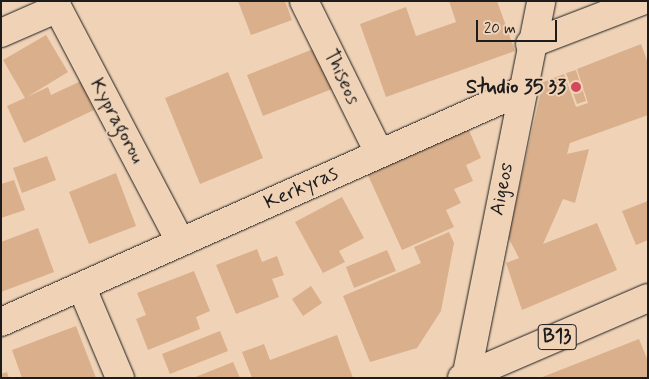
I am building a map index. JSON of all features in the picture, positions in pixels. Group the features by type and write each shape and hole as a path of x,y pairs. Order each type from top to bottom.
{"street":[{"name":"Thiseos","path":"304,1 379,153"},
{"name":"Aigeos","path":"465,377 530,44 542,1"},
{"path":"530,44 642,1"},
{"path":"1,33 56,4"},
{"name":"Kypragorou","path":"56,4 180,241"},
{"name":"Kerkyras","path":"1,322 82,288 180,241 521,91"},
{"path":"82,288 120,378"},
{"name":"B13","path":"465,377 648,298"}],"building":[{"path":"238,1 285,1 292,20 251,35"},
{"path":"449,1 497,1 515,51 386,97 360,24 406,7 416,36 456,22"},
{"path":"46,35 68,72 27,97 48,87 51,95 81,81 94,110 24,143 7,106 25,98 3,60"},
{"path":"641,44 648,63 648,115 570,143 567,154 589,149 575,203 563,199 543,244 597,223 617,270 522,310 506,263 519,258 508,237 543,82 564,74 576,107 588,103 577,69"},
{"path":"316,48 332,89 263,116 247,75"},
{"name":"Studio 35 33","path":"576,70 586,101 577,104 566,73"},
{"path":"228,72 263,158 200,184 165,98"},
{"path":"468,128 481,158 466,165 473,181 454,189 461,203 446,210 454,227 402,250 367,173"},
{"path":"47,156 56,180 22,193 13,168"},
{"path":"116,173 136,226 89,244 69,192"},
{"path":"14,180 25,210 1,218 1,184"},
{"path":"342,197 364,238 339,251 345,262 323,273 295,222"},
{"path":"648,201 648,240 636,245 622,211"},
{"path":"38,228 54,272 1,292 1,242"},
{"path":"449,232 454,243 441,311 417,348 370,362 343,296 421,263 414,247"},
{"path":"257,249 262,262 277,256 284,275 272,279 279,297 236,314 216,265"},
{"path":"387,250 396,271 354,288 346,267"},
{"path":"194,271 210,311 196,317 200,329 148,350 136,319 146,315 137,293"},
{"path":"311,286 322,303 303,316 292,299"},
{"path":"76,326 96,378 22,378 12,350"},
{"path":"220,331 228,351 170,374 162,354"},
{"path":"337,335 353,378 252,378 242,352 264,344 270,360"},
{"path":"639,339 648,361 648,378 540,378"},
{"path":"233,362 240,378 193,378"},
{"path":"7,372 9,378 1,378 1,374"}],"place":[{"name":"Studio 35 33","path":"576,87"}]}
